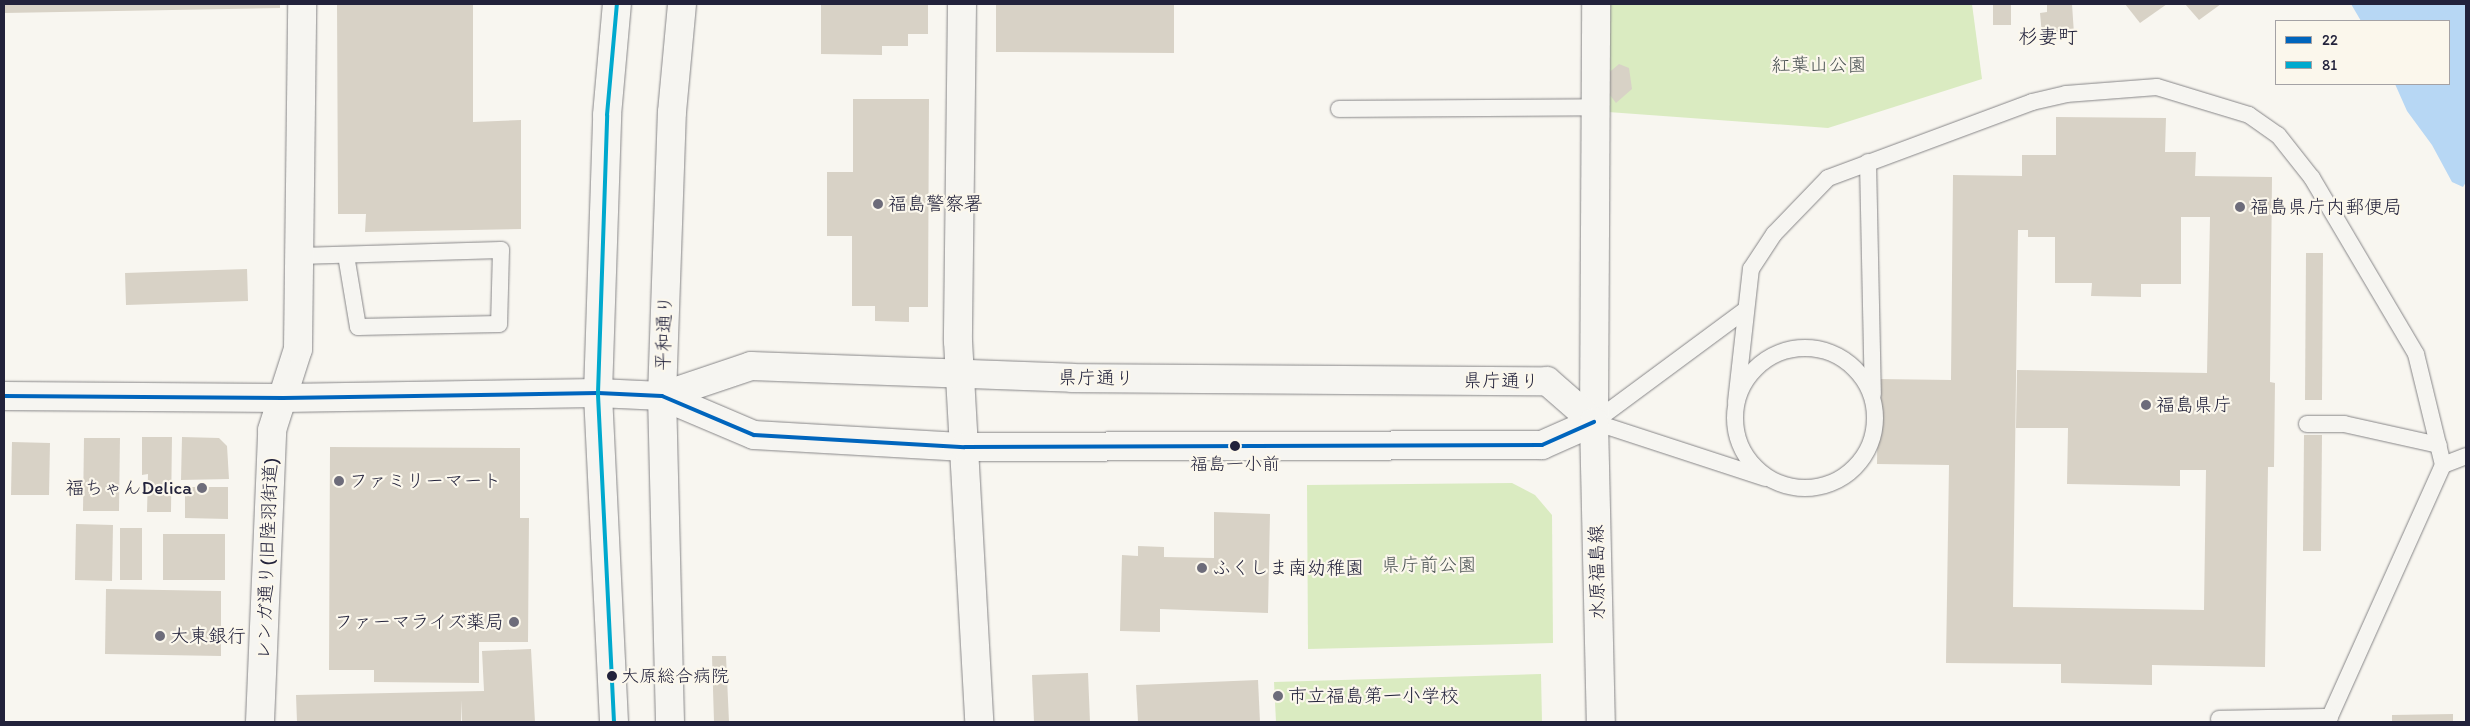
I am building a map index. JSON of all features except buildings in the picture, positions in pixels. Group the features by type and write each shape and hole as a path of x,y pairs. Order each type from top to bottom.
{"main road":[{"name":"レンガ通り(旧陸羽街道)","path":"260,722 272,430 298,349 302,4"},
{"path":"614,722 598,393 607,114 618,4"},
{"name":"平和通り","path":"670,722 662,396 672,112 682,4"},
{"path":"962,4 960,375 979,722"},
{"name":"水原福島線","path":"1596,4 1594,422 1601,722"},
{"name":"県庁通り","path":"4,396 283,398 598,393 662,396 754,435 965,447 1542,445 1594,422 1547,381 1072,378 752,366 662,396"}],"lane":[{"path":"1772,480 1754,466 1741,448 1735,425 1744,311 1751,269 1774,234 1828,178 2032,102 2066,94 2157,87 2248,115 2278,135 2312,178 2416,354 2443,465 2330,717 2219,719"},
{"path":"1339,109 1596,107"},
{"path":"1594,422 1794,487 1816,487 1838,480 1856,466 1869,446 1875,424 1868,162"},
{"path":"299,256 501,250 500,324 358,327 346,255"},
{"path":"1594,422 1744,311"},
{"path":"1736,402 1745,380 1761,362 1781,351 1804,347 1828,351 1848,362 1864,380 1873,401"},
{"path":"2307,424 2344,424 2439,445"},
{"path":"2443,465 2466,456"}],"green space":[{"name":"紅葉山公園","path":"1610,4 1972,4 1982,79 1828,128 1608,112"},
{"name":"県庁前公園","path":"1512,483 1535,495 1552,515 1553,643 1308,649 1307,485"},
{"path":"1541,674 1542,722 1276,722 1274,682"}],"water":[{"path":"2351,4 2466,4 2466,182 2463,187 2452,182 2432,145 2407,111 2395,85 2450,85 2450,20 2360,20"}],"transit line":[{"name":"81","path":"614,722 598,393 607,115 617,4"},
{"name":"22","path":"4,396 283,398 598,393 662,396 754,435 965,447 1542,445 1594,422"}],"place":[{"name":"福島警察署","path":"878,204"},
{"name":"福島県庁内郵便局","path":"2240,207"},
{"name":"福島県庁","path":"2146,405"},
{"name":"福島一小前","path":"1235,446"},
{"name":"ファミリーマート","path":"339,481"},
{"name":"福ちゃんDelica","path":"202,488"},
{"name":"ふくしま南幼稚園","path":"1202,568"},
{"name":"ファーマライズ薬局","path":"514,622"},
{"name":"大東銀行","path":"160,636"},
{"name":"大原総合病院","path":"612,676"},
{"name":"市立福島第一小学校","path":"1278,696"}],"district":[{"name":"杉妻町","path":"2048,36"}]}
